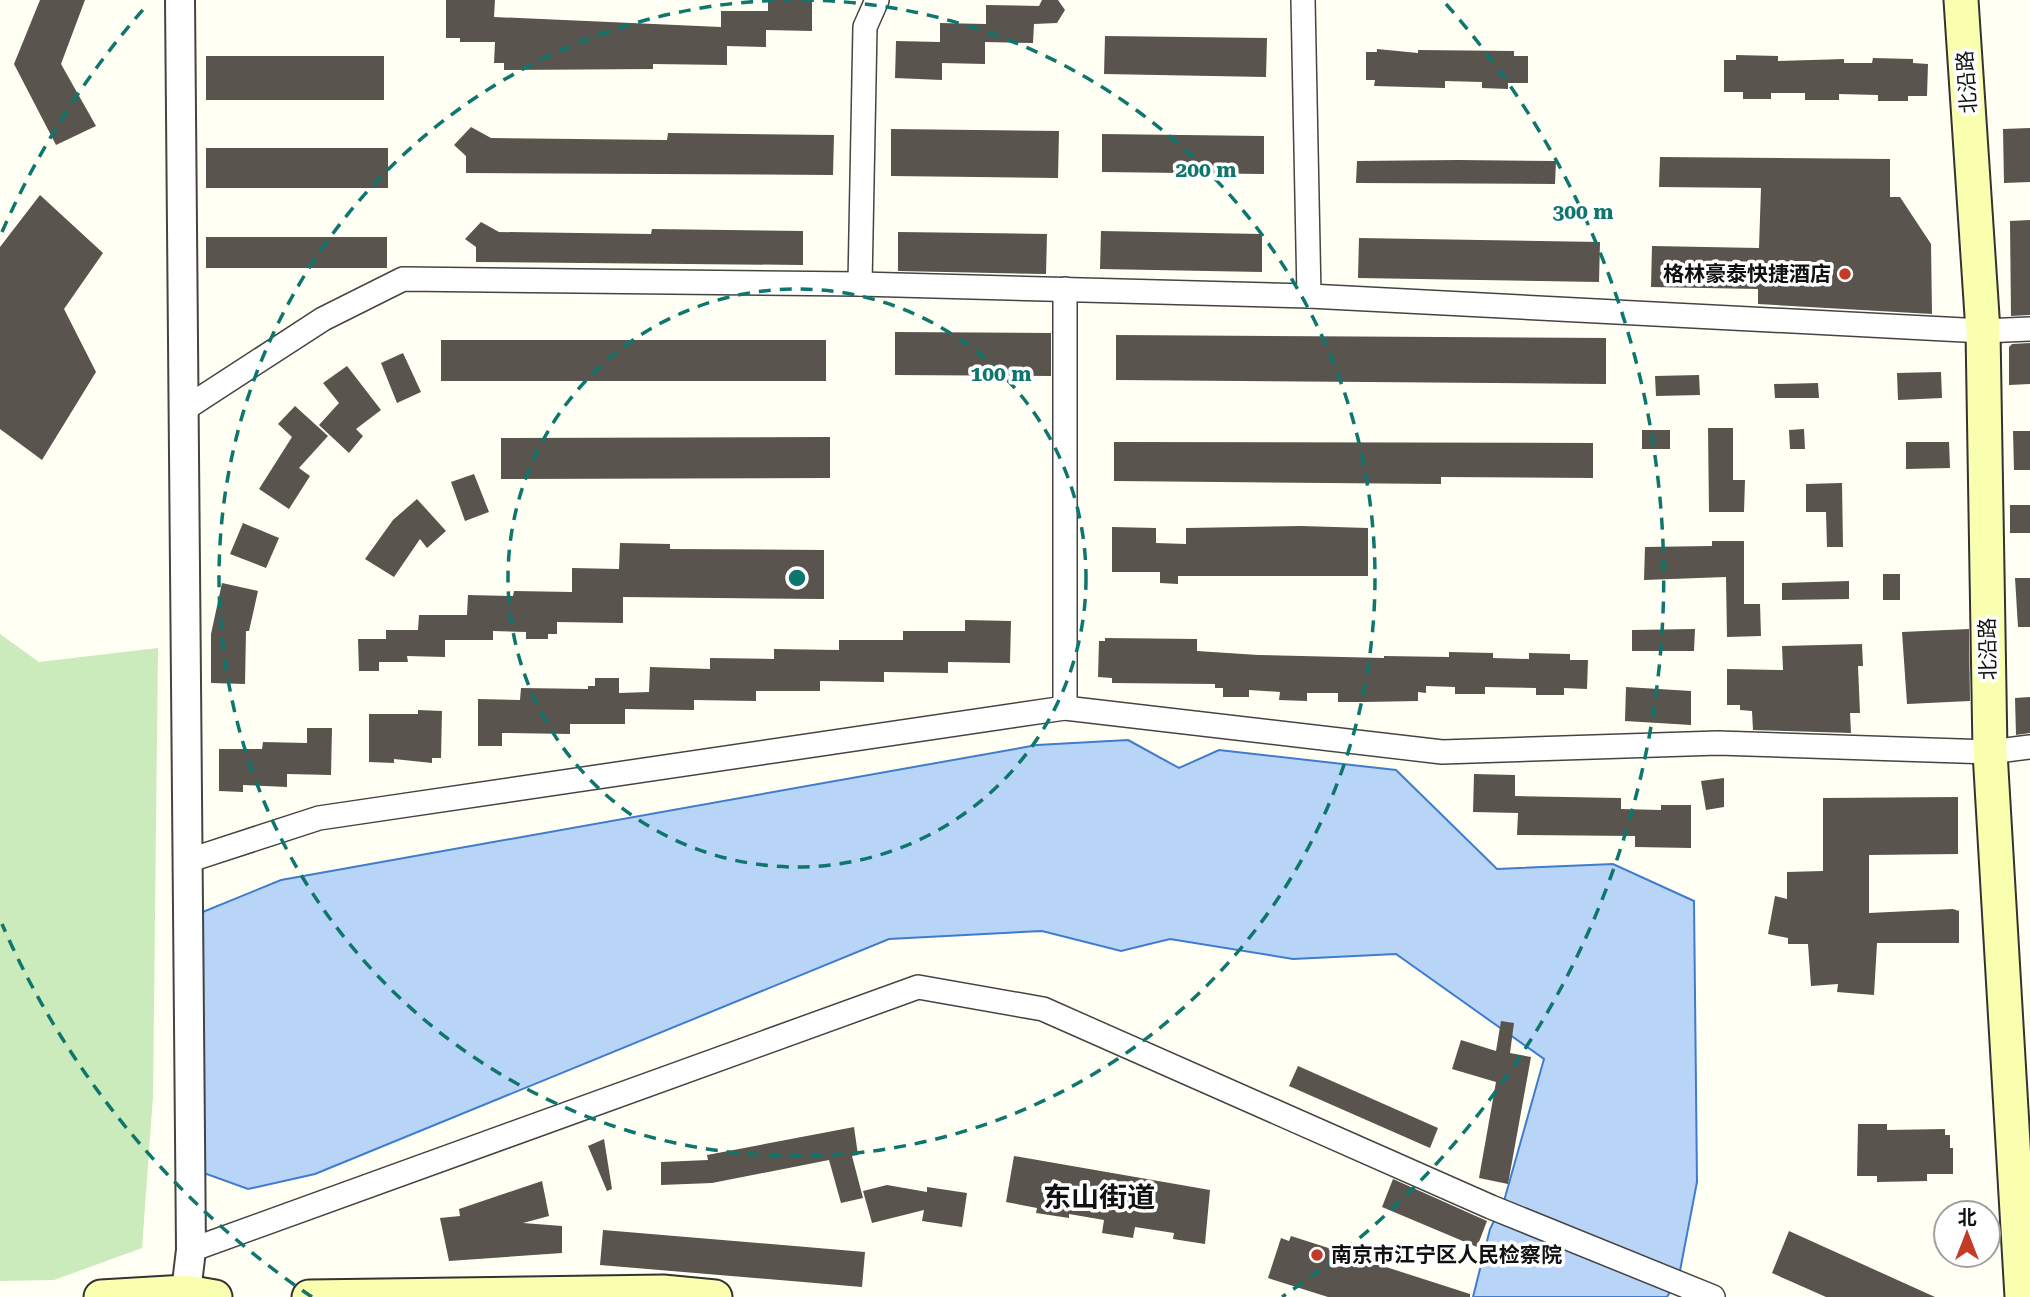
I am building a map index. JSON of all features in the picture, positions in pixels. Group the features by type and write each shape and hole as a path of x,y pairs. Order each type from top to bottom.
{"main road":[{"name":"北沿路","path":"1961,0 1983,331 1990,752 2022,1297"},
{"path":"309,1297 663,1292 715,1297"},
{"path":"101,1297 197,1295"}],"street":[{"path":"180,0 191,1250 197,1295"},
{"path":"860,284 865,27 877,0"},
{"path":"1303,0 1309,296"},
{"path":"183,410 323,319 403,279 860,284 1309,296 1983,331 2030,329"},
{"path":"1065,289 1065,708"},
{"path":"187,861 318,818 1065,708 1442,752 1718,743 1990,752 2030,747"},
{"path":"191,1250 918,986 1043,1009 1491,1207 1703,1293"}],"green space":[{"path":"0,634 39,662 158,648 153,1096 142,1248 54,1280 0,1281"}],"water":[{"path":"1128,740 1179,768 1219,750 1396,770 1497,869 1613,864 1694,901 1697,1182 1679,1276 1667,1297 1473,1297 1490,1229 1504,1201 1544,1059 1396,954 1293,959 1170,939 1121,951 1042,931 889,939 315,1174 248,1189 190,1168 188,918 281,880 1037,745"}],"building":[{"path":"40,0 85,0 61,64 96,126 56,145 14,64"},
{"path":"446,0 495,0 494,17 721,27 721,11 768,11 768,0 812,0 812,31 766,30 766,47 727,46 727,65 653,64 653,69 504,70 504,63 494,63 495,42 460,42 460,38 446,38"},
{"path":"1042,0 1058,0 1065,10 1057,23 1034,24 1033,43 985,42 985,64 942,63 942,80 895,78 896,41 940,42 940,23 986,24 986,5 1039,6"},
{"path":"1105,36 1267,38 1266,77 1104,74"},
{"path":"1377,49 1418,53 1418,50 1514,51 1514,56 1528,56 1528,83 1508,83 1508,89 1482,88 1482,82 1445,81 1445,88 1374,86 1375,80 1366,80 1366,52 1377,52"},
{"path":"1736,55 1778,56 1778,61 1844,59 1844,63 1872,63 1873,58 1913,59 1913,63 1928,64 1927,96 1908,96 1908,101 1878,101 1878,95 1839,94 1839,100 1805,100 1805,93 1771,93 1771,99 1743,99 1743,92 1724,92 1724,60 1736,60"},
{"path":"206,56 384,56 384,100 206,100"},
{"path":"471,127 491,138 667,140 668,133 834,135 833,175 466,173 466,156 454,145"},
{"path":"2030,128 2030,182 2004,183 2003,129"},
{"path":"891,129 1059,131 1058,178 891,176"},
{"path":"1102,134 1264,136 1264,174 1102,172"},
{"path":"206,148 388,148 388,188 206,188"},
{"name":"格林豪泰快捷酒店","path":"1660,157 1890,159 1890,197 1900,197 1931,244 1932,314 1758,304 1758,289 1651,287 1652,246 1759,248 1761,188 1659,187"},
{"path":"1357,161 1556,161 1555,184 1356,183"},
{"path":"40,195 103,253 64,309 96,372 42,460 0,429 0,247"},
{"path":"2030,220 2030,315 2011,316 2010,221"},
{"path":"481,222 499,232 651,234 652,229 803,231 803,265 476,262 476,247 465,239"},
{"path":"1101,231 1262,234 1262,272 1100,269"},
{"path":"898,232 1047,234 1046,274 898,271"},
{"path":"206,237 387,237 387,268 206,268"},
{"path":"1359,238 1600,242 1599,282 1358,278"},
{"path":"895,332 1051,333 1051,376 895,375"},
{"path":"1116,335 1606,338 1606,384 1116,380"},
{"path":"441,340 826,340 826,381 441,381"},
{"path":"2030,343 2030,384 2009,385 2009,347 2012,344"},
{"path":"403,353 421,392 397,403 381,363"},
{"path":"347,366 381,410 356,429 363,436 349,453 319,425 339,403 323,383"},
{"path":"1941,372 1942,398 1898,400 1897,373"},
{"path":"1699,375 1700,395 1656,396 1655,376"},
{"path":"1818,383 1819,398 1775,398 1774,384"},
{"path":"295,406 328,436 299,468 310,476 289,509 259,489 292,437 278,424"},
{"path":"1708,428 1733,428 1733,480 1745,480 1744,512 1709,512"},
{"path":"1804,429 1805,449 1790,449 1789,430"},
{"path":"1642,430 1670,430 1670,449 1642,449"},
{"path":"2013,431 2030,431 2030,470 2014,470"},
{"path":"830,437 830,478 501,479 501,438"},
{"path":"1114,442 1593,443 1593,478 1441,477 1441,484 1114,481"},
{"path":"1906,442 1949,442 1950,468 1906,469"},
{"path":"474,474 489,512 465,521 451,482"},
{"path":"1842,483 1843,547 1827,547 1826,512 1806,512 1806,484"},
{"path":"417,499 446,531 427,548 420,539 394,577 365,559 393,520"},
{"path":"2010,505 2030,505 2030,533 2010,533"},
{"path":"243,523 279,538 266,568 230,554"},
{"path":"1112,527 1156,528 1156,543 1186,544 1186,528 1368,528 1368,576 1178,576 1178,584 1160,583 1160,572 1112,572"},
{"path":"1712,541 1744,541 1744,604 1760,604 1761,636 1727,637 1726,577 1644,580 1645,547 1712,546"},
{"path":"620,543 670,544 670,549 824,550 824,599 623,597 623,623 557,622 557,634 548,634 548,639 526,639 526,632 493,631 493,640 445,640 445,657 407,656 408,662 379,662 379,671 359,671 358,639 386,639 386,630 418,630 419,615 467,615 468,595 513,596 514,591 572,592 572,568 619,569"},
{"path":"1883,574 1900,574 1900,600 1883,600"},
{"path":"2015,578 2030,578 2030,627 2018,627"},
{"path":"1849,581 1849,599 1782,600 1782,583"},
{"path":"222,583 258,591 249,631 246,631 245,684 211,683 211,634"},
{"path":"965,620 1011,621 1010,663 948,662 948,673 884,672 884,682 820,681 820,691 756,691 756,701 694,700 694,710 625,709 625,724 570,724 570,734 502,733 502,746 478,746 478,699 520,700 521,688 588,689 588,686 595,686 595,678 619,678 619,693 649,692 650,667 710,669 710,658 774,659 774,649 839,650 839,640 903,640 903,631 965,631"},
{"path":"1695,629 1694,651 1632,651 1632,630"},
{"path":"1969,629 1970,701 1907,704 1902,632"},
{"path":"1105,638 1197,639 1197,651 1258,655 1449,657 1449,652 1493,653 1493,658 1529,659 1529,653 1570,654 1570,660 1588,660 1587,689 1564,688 1564,695 1536,695 1536,688 1485,687 1485,694 1455,694 1455,687 1426,686 1426,693 1418,692 1418,701 1338,702 1338,693 1307,693 1307,701 1279,700 1280,692 1249,690 1249,697 1223,697 1223,688 1215,688 1215,684 1112,683 1112,678 1098,677 1099,641 1105,641"},
{"path":"1862,644 1863,666 1858,666 1860,713 1850,713 1851,733 1753,730 1752,711 1740,710 1740,705 1727,705 1727,669 1783,670 1782,646"},
{"path":"1626,687 1691,691 1691,725 1625,721"},
{"path":"2030,697 2030,733 2016,735 2015,698"},
{"path":"418,710 442,711 441,758 432,758 432,763 394,759 394,763 369,762 369,714 418,714"},
{"path":"307,728 332,728 331,775 287,774 287,787 243,785 243,792 219,791 219,749 262,749 263,742 307,743"},
{"path":"1474,774 1515,775 1515,796 1621,798 1621,809 1661,810 1661,805 1691,805 1691,848 1635,847 1635,836 1517,835 1518,813 1473,812"},
{"path":"1724,778 1724,807 1706,810 1701,781"},
{"path":"1958,797 1958,854 1869,855 1869,913 1953,909 1959,911 1959,943 1877,943 1874,995 1837,992 1838,984 1811,986 1808,944 1788,944 1788,938 1768,934 1775,896 1787,899 1787,872 1823,871 1823,798"},
{"path":"1501,1021 1514,1023 1510,1053 1531,1057 1508,1184 1479,1178 1496,1082 1452,1069 1461,1040 1496,1051"},
{"path":"1298,1066 1438,1128 1430,1148 1289,1086"},
{"path":"1858,1124 1887,1124 1887,1130 1945,1129 1945,1135 1950,1135 1950,1148 1953,1148 1953,1174 1927,1174 1927,1181 1877,1182 1877,1176 1857,1176"},
{"path":"854,1127 858,1155 852,1156 863,1198 841,1203 829,1160 712,1183 661,1185 661,1162 708,1160 707,1155"},
{"path":"604,1139 612,1189 607,1191 588,1146"},
{"path":"1014,1156 1210,1190 1205,1244 1173,1239 1174,1233 1135,1227 1133,1238 1102,1233 1104,1220 1069,1214 1069,1218 1036,1213 1037,1208 1006,1202"},
{"path":"1393,1179 1487,1221 1477,1247 1382,1207"},
{"path":"542,1181 549,1216 523,1223 562,1226 562,1253 449,1261 440,1218 460,1216 459,1209"},
{"path":"887,1185 927,1192 927,1187 967,1193 962,1227 922,1221 924,1210 872,1223 863,1191"},
{"path":"603,1230 865,1252 862,1287 600,1265"},
{"path":"1789,1231 1935,1297 1826,1297 1772,1273"},
{"name":"南京市江宁区人民检察院","path":"1291,1236 1344,1253 1345,1248 1388,1261 1386,1267 1470,1294 1470,1297 1328,1297 1268,1278 1281,1238 1289,1241"}],"place":[{"name":"格林豪泰快捷酒店","path":"1845,274"},
{"name":"南京市江宁区人民检察院","path":"1317,1255"}],"district":[{"name":"东山街道","path":"1099,1197"}]}
